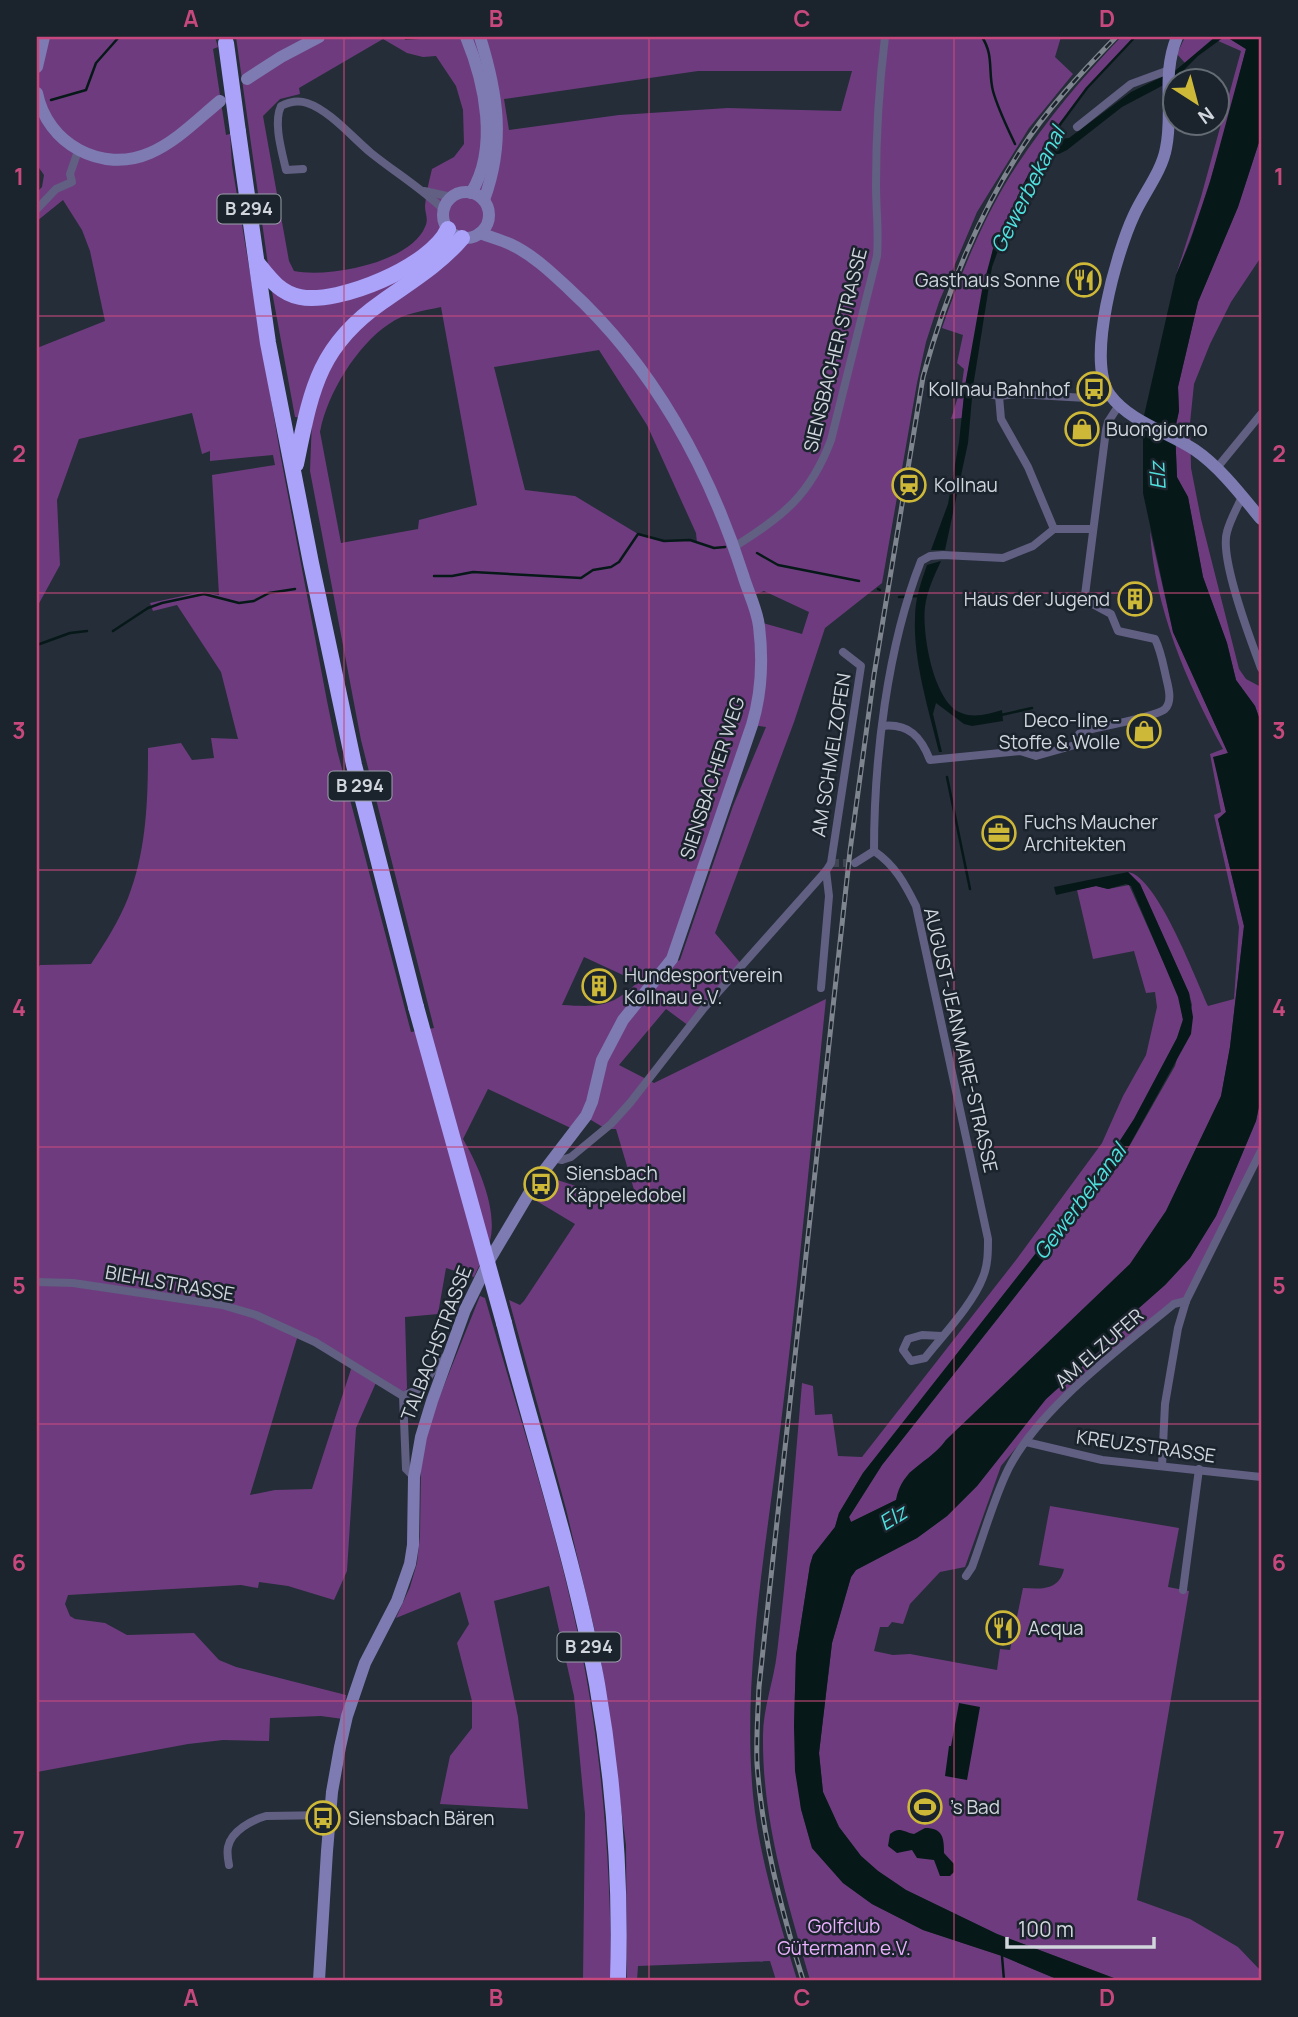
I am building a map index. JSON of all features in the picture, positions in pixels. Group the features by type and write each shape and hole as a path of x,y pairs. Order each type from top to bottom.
{"highway":[{"name":"B 294","path":"226,40 268,343 354,765 416,1007 558,1521 597,1684 616,1849 619,1904 618,1980"},
{"path":"258,262 275,284 291,295 312,299 387,279 428,253 443,238 455,233"},
{"path":"294,473 313,388 336,344 354,323 434,266 455,233"}],"street":[{"path":"37,67 44,37"},
{"path":"247,79 319,37"},
{"path":"466,37 481,86 487,134 481,169 471,193"},
{"path":"480,37 492,84 499,132 497,157 484,200 489,213 488,221 480,233 470,238 455,233 443,218 444,210 457,194 471,193 484,200"},
{"name":"SIENSBACHER STRASSE","path":"734,547 772,522 808,487 821,466 831,440 877,256 878,92 885,37"},
{"path":"1169,66 1177,37"},
{"path":"1077,127 1131,84 1162,72"},
{"path":"37,93 43,114 66,142 78,150 108,160 140,157 166,144 220,101"},
{"path":"303,169 286,170 282,153 277,113 281,106 289,102 308,103 320,110 373,155 424,191 444,210"},
{"path":"1167,136 1167,145 1125,234 1103,327 1101,376 1105,387 1119,405 1196,451 1261,517"},
{"path":"37,209 57,189 72,182 70,174 78,150"},
{"path":"424,191 452,197"},
{"name":"SIENSBACHER WEG","path":"488,221 510,244"},
{"name":"SIENSBACHER WEG","path":"480,233 510,244 554,274 586,304 635,360 667,405 693,454 734,547 759,622 762,657 761,685 752,725 672,959 618,1028 602,1060 586,1116 553,1158"},
{"path":"973,391 999,396 1017,394 1086,398"},
{"path":"999,396 1001,419 1028,467 1054,528"},
{"path":"882,726 896,724 917,736 923,742 930,761 1020,751 1036,755 1075,745 1079,734 1084,731 1154,715 1165,709 1169,701 1169,690 1160,649 1155,639 1118,631 1111,614 1086,600 1106,430 1119,405"},
{"path":"1216,469 1261,414"},
{"path":"1242,497 1226,534 1229,567 1249,638 1261,668"},
{"path":"855,863 874,851 874,808 882,726 898,638 921,561 929,556 943,555 1003,558 1033,546 1054,528 1093,528"},
{"name":"AM SCHMELZOFEN","path":"553,1158 562,1160 580,1151 611,1124 704,1008 831,863 861,666 843,652"},
{"name":"AUGUST-JEANMAIRE-STRASSE","path":"874,851 886,859 899,874 916,906 988,1239 983,1279 942,1336 925,1358 911,1361 906,1357 903,1350 908,1339 922,1335 942,1336"},
{"name":"AM SCHMELZOFEN","path":"821,988 829,896 826,871"},
{"path":"1162,1466 1165,1404 1178,1328 1186,1301 1261,1151"},
{"name":"TALBACHSTRASSE","path":"319,1980 330,1815 340,1747 347,1716 365,1663 397,1601 410,1564 413,1545 414,1477 421,1437 466,1310 490,1259 518,1208 553,1158"},
{"name":"BIEHLSTRASSE","path":"37,1282 73,1283 222,1305 256,1315 315,1342 403,1396"},
{"name":"AM ELZUFER","path":"966,1576 972,1567 1006,1474 1045,1417 1174,1304 1186,1301"},
{"path":"414,1477 406,1469 403,1396 421,1388 440,1360 450,1354"},
{"name":"KREUZSTRASSE","path":"1026,1442 1102,1460 1261,1477"},
{"path":"1183,1590 1199,1469"},
{"path":"229,1864 228,1848 231,1840 236,1833 257,1819 266,1816 330,1815"}],"green space":[{"path":"37,37 215,37 218,47 213,49 226,135 230,134 232,165 280,453 327,701 337,750 411,1032 434,1028 361,740 310,471 312,419 295,417 271,286 236,37 404,37 405,40 435,38 433,37 1061,37 1055,57 1073,74 1029,128 977,212 939,302 917,383 882,583 825,628 794,722 715,933 743,966 689,1026 666,1009 619,1065 654,1083 826,999 793,1323 757,1613 751,1705 750,1750 756,1819 771,1888 797,1980 776,1980 770,1961 638,1966 637,1980 627,1980 626,1845 600,1653 566,1509 509,1300 520,1305 524,1301 575,1224 535,1200 537,1192 548,1177 579,1187 599,1202 635,1193 616,1129 606,1129 586,1117 575,1130 488,1089 463,1139 475,1161 489,1202 492,1228 489,1246 474,1277 446,1268 438,1314 405,1317 407,1388 405,1392 399,1391 378,1378 356,1428 347,1571 334,1600 288,1586 259,1582 258,1588 241,1585 68,1595 65,1604 70,1616 75,1619 105,1623 127,1635 194,1633 219,1660 236,1667 346,1695 343,1719 321,1716 270,1718 269,1741 223,1740 188,1744 37,1772 37,970 40,965 91,964 120,915 134,880 143,843 148,748 181,743 192,760 214,758 211,738 238,739 221,672 177,605 153,611 150,603 201,592 219,595 212,475 275,465 273,455 210,461 210,451 202,454 192,413 79,439 57,500 60,565 37,607 37,348 105,321 90,251 82,230 63,200 37,221 37,192 42,187 44,175 37,165","holes":["383,39 407,53 423,57 436,56 456,86 463,110 464,144 454,157 432,169 425,201 425,227 416,240 403,250 386,259 346,270 309,273 294,271 289,261 263,116 280,99 300,94 299,88","698,71 852,71 841,111 728,108 619,115 509,130 504,99","441,307 477,505 419,520 418,529 341,543 320,432 324,417 336,387 366,344 389,324 414,313","599,350 647,425 696,533 697,543 690,540 664,541 638,534 575,496 525,490 494,367","764,591 809,612 802,634 759,622 751,596","753,725 766,727 733,806 680,960 667,966 680,937","584,957 638,982 620,997 595,1005 562,1005","298,1335 352,1366 312,1489 275,1490 250,1495"]},
{"path":"1121,37 1135,37 1087,88 1052,133 1026,179 993,249 965,386 962,418 951,419 962,384 964,369 957,363 963,335 942,328 972,250 999,194 1035,139 1076,86"},
{"path":"1185,37 1231,37 1230,39 1246,49 1232,104 1232,84 1241,51 1216,40 1185,63 1177,54"},
{"path":"1218,136 1224,136 1176,275"},
{"path":"1261,136 1261,257 1231,302 1210,344 1194,384 1190,423 1191,468 1201,519 1239,669 1246,679 1261,687 1261,723 1255,706 1236,680 1227,643 1203,577 1188,497 1177,478 1175,429 1179,411 1178,387 1198,302 1238,207"},
{"path":"1150,531 1173,632 1228,753 1214,758 1226,812 1218,819 1244,926 1230,1047 1221,1097 1166,1211 1130,1264 946,1440 938,1451 909,1473 896,1500 851,1522 849,1517 882,1465 1118,1166 1175,1066 1192,1005 1140,884 1128,872 1139,878 1163,909 1208,1006 1234,999 1239,927 1214,815 1221,812 1210,754 1223,749 1174,644 1158,588"},
{"name":"Golfclub Gütermann e.V.","path":"1129,885 1179,997 1183,1019 1177,1038 1134,1119 1099,1173 863,1473 839,1513 835,1527 813,1555 796,1655 794,1726 801,1809 812,1848 843,1883 872,1904 923,1930 1002,1956 1059,1980 810,1980 771,1829 763,1736 781,1619 802,1383 813,1386 815,1415 832,1414 838,1456 862,1457 1016,1260 1102,1143 1123,1096 1146,1055 1157,1007 1155,992 1146,993 1134,951 1093,959 1077,890 1096,886 1108,889"},
{"path":"1261,1098 1261,1151 1186,1301 1174,1304 1051,1406 1001,1466 965,1567 940,1572 910,1604 903,1624 892,1622 888,1627 880,1627 874,1651 893,1655 910,1654 997,1670 1000,1649 1010,1650 1023,1588 1048,1587 1054,1585 1062,1576 1064,1569 1039,1565 1050,1506 1179,1528 1168,1587 1189,1591 1137,1900 1190,1919 1238,1947 1261,1971 1261,1980 1119,1980 997,1934 906,1890 861,1856 839,1827 823,1792 819,1753 832,1643 851,1577 856,1570 917,1538 947,1516 977,1486 1046,1399 1107,1344 1131,1315 1190,1258 1216,1216 1256,1121"},
{"path":"480,1296 485,1298 543,1496 565,1576 583,1661 603,1797 611,1980 583,1980 585,1814 574,1696 549,1586 494,1601 518,1717 528,1809 440,1804 450,1756 472,1728 472,1701 457,1643 469,1624 460,1592 396,1618 417,1563 421,1464 427,1428"}],"water":[{"path":"1215,37 1224,37 1188,66 1181,66"},
{"name":"Elz","path":"1261,37 1261,136 1238,207 1198,302 1178,387 1179,411 1175,429 1177,477 1188,497 1203,577 1227,643 1236,680 1255,706 1261,723 1261,1097 1256,1121 1216,1216 1190,1258 1131,1315 1107,1344 1046,1399 977,1486 947,1516 917,1538 856,1570 851,1577 832,1643 819,1753 823,1792 839,1827 861,1856 878,1871 906,1890 997,1934 1119,1980 1059,1980 1002,1956 923,1930 872,1904 843,1883 812,1848 801,1809 795,1771 796,1655 813,1555 835,1527 839,1513 863,1473 1099,1173 1134,1119 1177,1038 1183,1020 1178,997 1131,886 1126,884 1108,889 1096,886 1056,895 1054,887 1128,872 1140,884 1189,993 1193,1017 1191,1034 1118,1166 882,1465 849,1517 851,1522 896,1500 899,1489 910,1473 1130,1264 1166,1211 1221,1096 1230,1047 1244,926 1218,819 1226,812 1213,757 1228,753 1173,632 1143,493 1143,420 1176,275 1190,242 1222,136 1232,136 1232,101 1246,49 1230,39"},
{"path":"1162,77 1162,86 1122,107 1067,150 1059,154 1047,154 1003,237 992,267 973,387 968,443 945,550 931,550 948,504 965,386 982,290 993,249 1026,179 1052,133 1060,139 1069,138 1131,92"},
{"path":"941,561 929,589 925,607 925,633 936,680 942,694 959,712 975,715 1002,710 1003,721 972,726 964,724 936,703 933,714 942,752 939,752 919,668 915,618 917,597 927,565"},
{"path":"959,1703 980,1707 967,1780 945,1776"},
{"path":"925,1828 936,1830 941,1835 944,1853 954,1864 954,1872 950,1876 940,1876 934,1860 917,1858 912,1850 897,1853 888,1846 890,1834 896,1830 914,1834"}],"waterway":[{"path":"51,100 86,90 96,63 119,37"},
{"path":"982,37 988,50 995,98 1015,144"},
{"name":"Gewerbekanal","path":"1053,134 1087,88 1135,37"},
{"path":"434,576 473,572 581,578 593,570 611,567 619,562 638,534 664,541 690,540 714,548 725,547"},
{"path":"757,553 778,565 859,581"},
{"path":"113,631 148,608 162,603 204,594 239,603 254,601 269,593 295,589"},
{"path":"899,597 920,596"},
{"path":"37,645 70,633 87,631"},
{"name":"Gewerbekanal","path":"1001,715 1032,708"},
{"name":"Gewerbekanal","path":"947,777 970,889"},
{"path":"1002,1956 1004,1980"}],"tunnel":[{"path":"831,863 855,863"}],"railway":[{"path":"803,1980 780,1900 763,1818 757,1763 759,1687 850,851 874,675 923,377 951,289 975,232 1020,151 1053,106 1116,37"}],"place":[{"name":"Gasthaus Sonne","path":"1084,280"},
{"name":"Kollnau Bahnhof","path":"1094,389"},
{"name":"Buongiorno","path":"1082,429"},
{"name":"Kollnau","path":"909,485"},
{"name":"Haus der Jugend","path":"1135,599"},
{"name":"Deco-line - Stoffe & Wolle","path":"1144,731"},
{"name":"Fuchs Maucher Architekten","path":"999,833"},
{"name":"Hundesportverein Kollnau e.V.","path":"599,986"},
{"name":"Siensbach Käppeledobel","path":"541,1184"},
{"name":"Acqua","path":"1003,1628"},
{"name":"'s Bad","path":"925,1807"},
{"name":"Siensbach Bären","path":"323,1818"}]}
